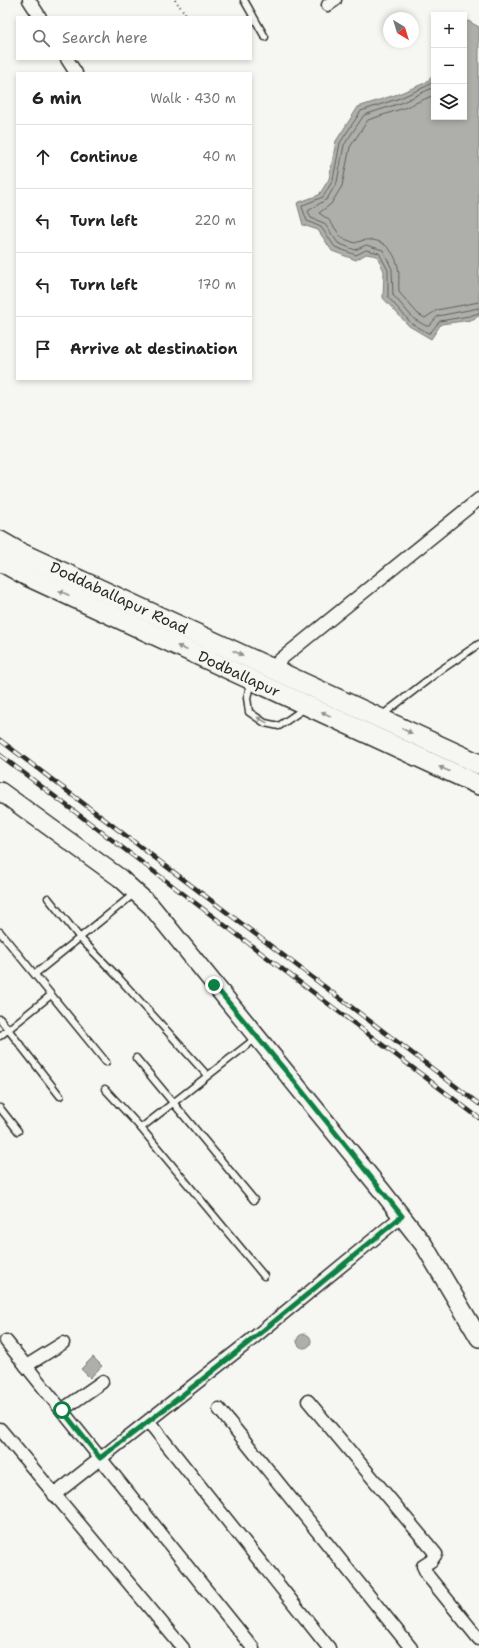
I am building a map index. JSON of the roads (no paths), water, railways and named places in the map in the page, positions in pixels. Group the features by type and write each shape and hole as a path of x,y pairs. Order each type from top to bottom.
{"main road":[{"name":"Doddaballapur Road","path":"0,542 479,764"},
{"name":"Dodballapur","path":"0,561 27,576 479,785"}],"street":[{"path":"29,0 39,16"},
{"path":"68,60 75,72"},
{"path":"270,668 479,499"},
{"path":"0,791 120,878 151,906 424,1244 479,1338"},
{"path":"54,1495 100,1458 149,1422 402,1216"},
{"path":"6,1341 253,1648"},
{"path":"26,1366 63,1343"},
{"path":"62,1410 102,1382"},
{"path":"308,1401 436,1554 423,1566 428,1576 479,1639"},
{"path":"219,1409 411,1648"},
{"path":"149,1422 329,1648"},
{"path":"0,1429 183,1648"}],"lane":[{"path":"244,0 265,37"},
{"path":"379,718 438,672 479,644"},
{"path":"252,680 246,698 249,712 265,723 280,726 294,718 308,706"},
{"path":"35,974 136,892"},
{"path":"48,898 80,938 117,976 207,1075"},
{"path":"0,932 106,1062"},
{"path":"0,1036 51,995"},
{"path":"0,1020 60,1096"},
{"path":"141,1128 257,1037"},
{"path":"136,1058 254,1200"},
{"path":"105,1089 141,1128 264,1276"},
{"path":"0,1108 18,1131"}],"water":[{"path":"467,22 479,27 479,316 471,320 441,324 431,339 409,326 383,298 384,271 377,256 366,254 356,260 332,251 318,230 303,225 297,203 319,195 329,179 336,141 358,107 398,94 425,83 431,78 431,120 467,120"},
{"path":"304,1334 309,1336 311,1341 309,1346 304,1348 299,1346 297,1341 299,1336"},
{"path":"93,1357 102,1366 90,1378 81,1369"}],"railway":[{"path":"0,740 479,1104"},
{"path":"0,755 479,1118"}]}
